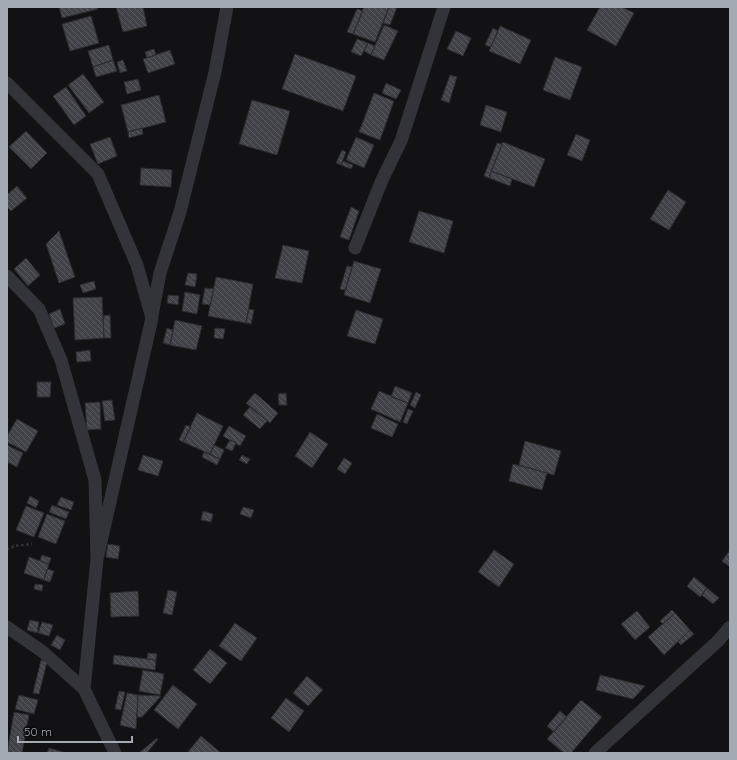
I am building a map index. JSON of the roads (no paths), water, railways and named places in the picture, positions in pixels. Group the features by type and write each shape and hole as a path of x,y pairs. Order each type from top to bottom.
{"street":[{"path":"84,689 97,559 152,318 160,273 180,212 215,72 227,7"},
{"path":"355,248 382,180 401,141 444,7"},
{"path":"7,83 98,174 137,265 152,318"},
{"path":"7,276 40,309 61,360 95,480 97,559"},
{"path":"7,627 43,652 84,689 115,753"},
{"path":"595,753 718,641 730,627"}]}
